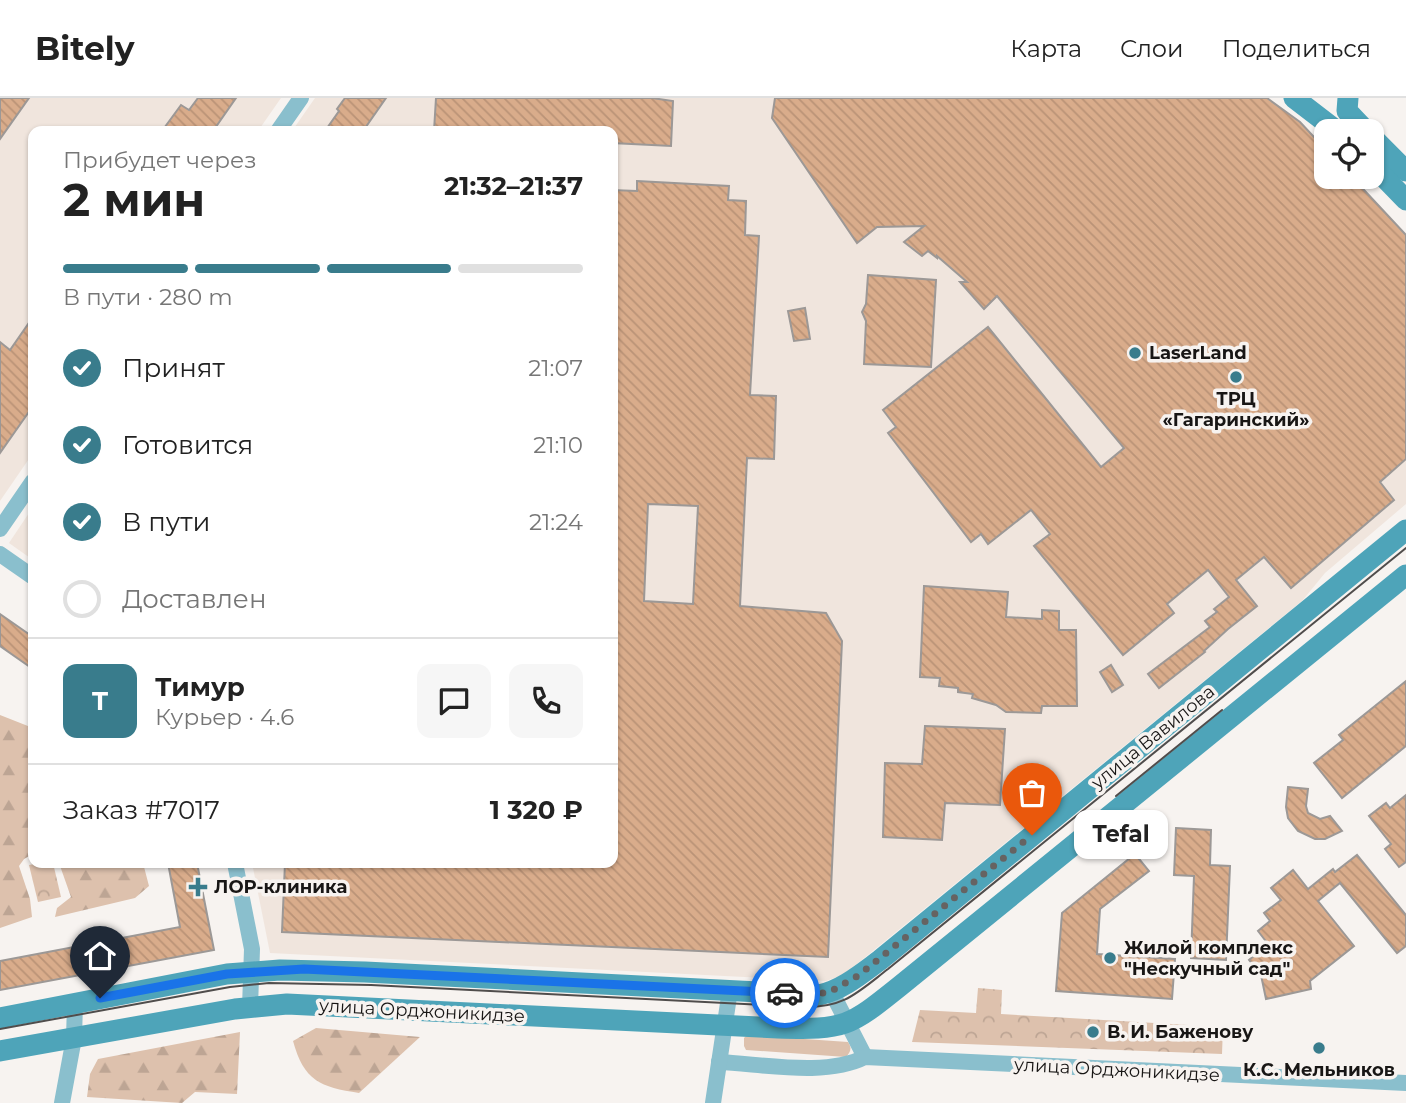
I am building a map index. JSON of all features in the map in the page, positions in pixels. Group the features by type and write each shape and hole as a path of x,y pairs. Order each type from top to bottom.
{"main road":[{"path":"1294,98 1321,119"},
{"path":"1348,98 1347,111 1355,119"},
{"path":"1384,149 1406,171"},
{"path":"1384,177 1406,200"},
{"name":"улица Вавилова","path":"831,991 880,960 1406,530"},
{"name":"улица Вавилова","path":"848,1024 863,1016 1406,575"},
{"path":"1153,737 1175,764"},
{"name":"улица Орджоникидзе","path":"0,1017 252,971 340,971 819,995 831,991"},
{"name":"улица Орджоникидзе","path":"0,1051 250,1007 287,1004 725,1026 822,1029 848,1024"}],"street":[{"path":"281,126 301,98"},
{"path":"0,529 28,488"},
{"path":"0,554 28,574"},
{"path":"236,868 252,949 250,1007"},
{"path":"713,1103 730,990"},
{"path":"831,991 865,1057"},
{"path":"62,1103 74,1038 75,1003"},
{"name":"улица Орджоникидзе","path":"719,1062 804,1067 848,1066 865,1057 1406,1083"}],"shaded area":[{"path":"0,98 281,98 261,126 28,126 28,460 0,501"},
{"path":"315,98 1267,98 1300,122 1314,137 1314,189 1363,189 1406,235 1406,504 1325,573 1302,601 840,976 826,981 270,953 253,868 618,868 618,126 295,126"},
{"path":"28,514 28,556 9,543"}],"green space":[{"path":"0,715 28,726 28,857 19,866 30,899 32,917 0,928"},
{"path":"30,868 54,868 61,897 38,902"},
{"path":"61,868 144,868 149,886 135,898 55,917 57,908 71,897"},
{"path":"978,988 1002,990 1001,1014 1223,1027 1222,1054 912,1042 920,1010 976,1013"},
{"path":"316,1028 420,1037 359,1093 334,1088 315,1080 302,1065 293,1041"},
{"path":"240,1032 237,1094 195,1092 182,1103 87,1097 90,1074 98,1059"},
{"path":"747,1035 848,1042 850,1050 846,1057 746,1050 744,1038"}],"building":[{"path":"0,98 29,98 0,139"},
{"path":"198,98 236,98 216,126 166,126 181,105 189,110"},
{"path":"345,98 386,98 366,126 328,126 339,111 337,109"},
{"path":"436,98 652,98 673,101 671,146 618,143 618,126 434,126"},
{"name":"ТРЦ «Гагаринский»","path":"775,98 1267,98 1300,122 1314,137 1314,189 1363,189 1406,235 1406,459 1380,482 1394,500 1291,588 1264,557 1236,580 1257,606 1159,688 1148,674 1210,627 1205,621 1217,612 1214,609 1229,597 1208,570 1167,604 1174,613 1123,655 1034,546 1050,534 1031,510 988,544 981,534 971,542 888,433 896,427 883,410 988,327 1101,467 1124,448 997,296 984,309 960,282 967,282 937,256 928,251 922,256 904,242 924,226 877,227 857,243 772,118"},
{"path":"637,181 729,186 728,200 746,201 745,235 759,236 750,395 776,396 774,459 747,458 740,606 826,613 842,641 828,957 282,932 285,868 618,868 618,190 637,191","holes":["648,504 698,506 693,604 644,601"]},
{"path":"868,275 936,280 931,367 864,364 866,321 862,312 866,304"},
{"path":"805,308 810,339 794,341 788,311"},
{"path":"28,324 28,413 0,453 0,342 10,350"},
{"path":"924,586 1008,592 1006,617 1042,619 1042,610 1059,611 1059,630 1076,630 1077,706 1042,706 1041,713 1006,712 996,705 972,698 973,694 958,692 958,688 939,686 940,678 920,677"},
{"path":"0,614 28,634 28,666 0,646"},
{"path":"1111,665 1123,685 1112,692 1100,672"},
{"path":"1406,681 1406,746 1342,798 1314,763 1343,740 1339,735"},
{"path":"925,726 1005,729 1000,805 945,803 942,840 883,837 885,763 922,764"},
{"path":"1288,787 1308,789 1308,813 1320,819 1330,816 1342,831 1325,839 1315,839 1298,831 1288,818"},
{"path":"1406,795 1406,862 1399,867 1385,849 1391,844 1369,816 1386,803 1390,808"},
{"path":"1176,828 1211,830 1210,865 1230,866 1226,960 1191,958 1194,876 1174,875"},
{"name":"Жилой комплекс \"Нескучный сад\"","path":"1135,854 1149,871 1100,909 1097,954 1175,959 1172,999 1056,991 1062,913"},
{"path":"1357,855 1406,915 1406,946 1397,953 1340,883 1318,901 1354,946 1310,981 1311,989 1266,999 1261,975 1249,960 1268,944 1258,931 1270,921 1264,913 1281,900 1271,888 1293,870 1308,889 1333,869 1335,872"},
{"path":"169,868 198,868 214,950 0,990 0,961 180,927"}],"tram line":[{"path":"0,1029 230,987 269,983 371,985 803,1007 840,1002 888,969 1406,548"},
{"path":"1116,796 1222,710"}],"way so far":[{"path":"785,993 828,993 859,975 1032,835"}],"place":[{"name":"LaserLand","path":"1135,353"},
{"name":"ТРЦ «Гагаринский»","path":"1236,377"},
{"name":"Tefal","path":"1032,835"},
{"name":"ЛОР-клиника","path":"198,887"},
{"name":"Жилой комплекс \"Нескучный сад\"","path":"1110,958"},
{"name":"В. И. Баженову","path":"1093,1032"},
{"name":"К.С. Мельников","path":"1319,1048"}],"route":[{"path":"100,998 227,974 304,969 785,993"}]}
